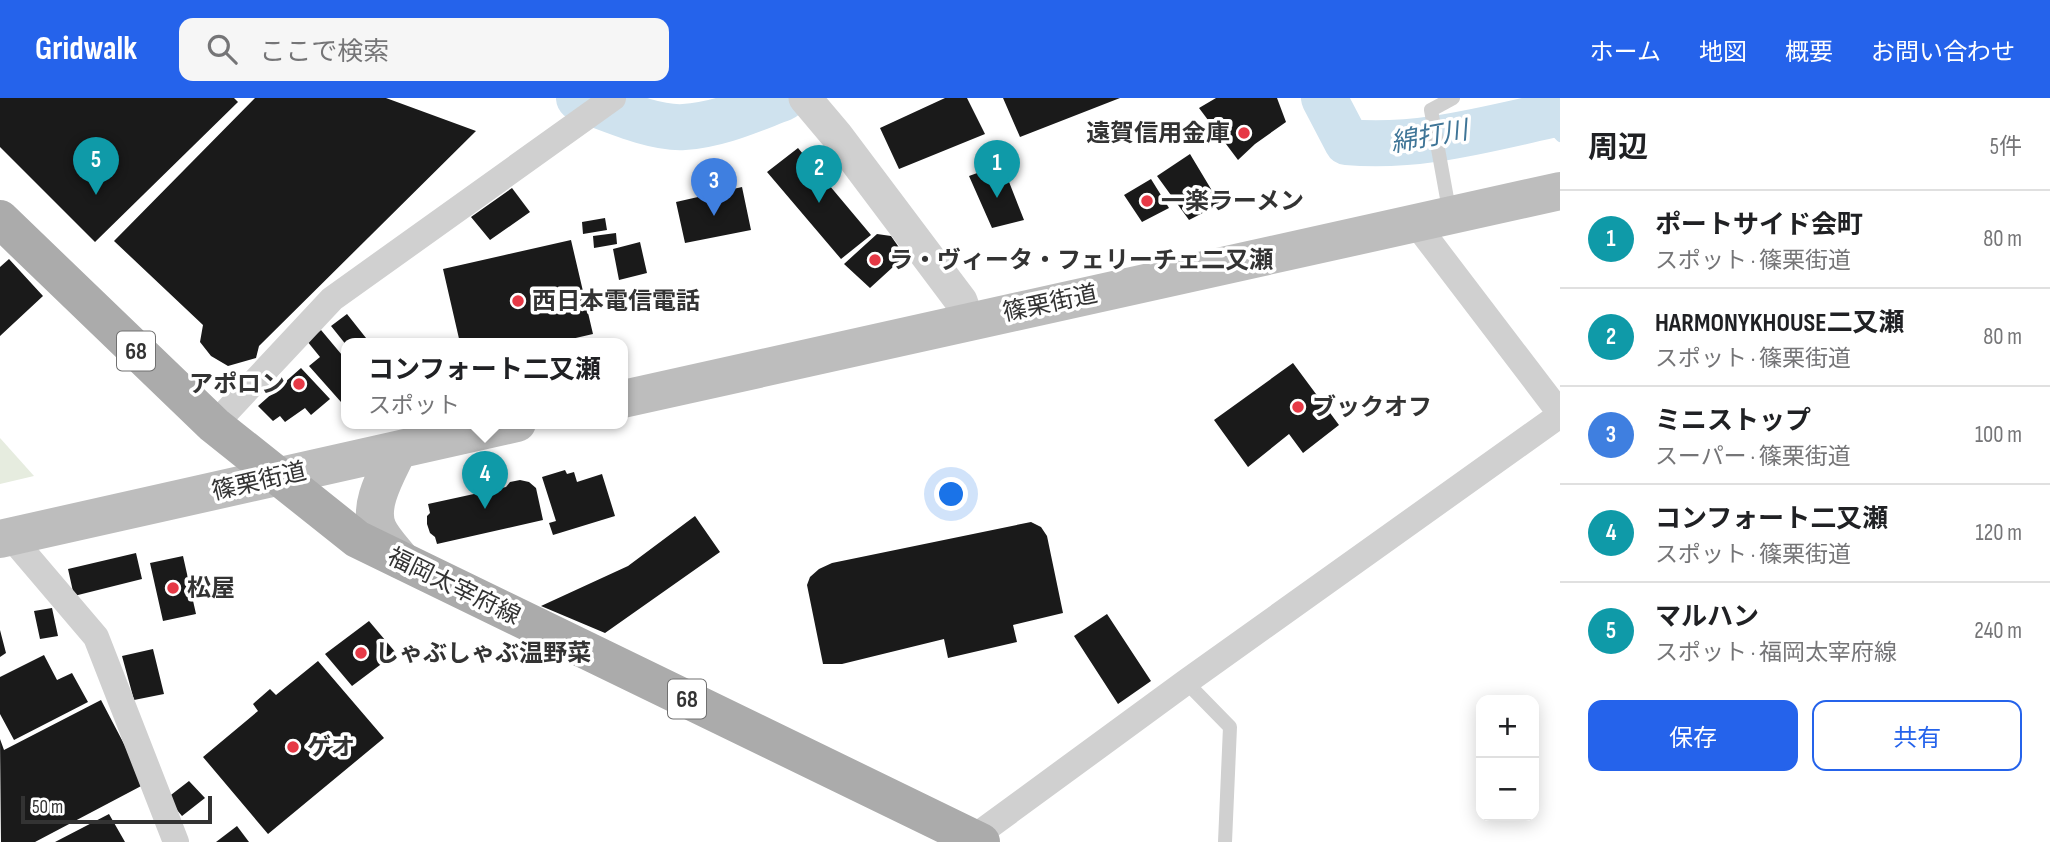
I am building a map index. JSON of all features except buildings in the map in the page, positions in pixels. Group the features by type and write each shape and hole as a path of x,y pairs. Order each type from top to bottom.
{"main road":[{"name":"篠栗街道","path":"628,398 1560,191"},
{"name":"福岡太宰府線","path":"0,219 214,425 357,539 977,840"},
{"name":"篠栗街道","path":"5,537 491,429"},
{"path":"398,450 377,498 376,513 377,529 401,561"}],"street":[{"path":"214,425 332,299 612,98"},
{"path":"805,98 837,136 961,301 968,321"},
{"path":"977,840 1186,682 1560,414 1433,220"},
{"path":"5,537 96,637 176,842"}],"lane":[{"path":"1433,220 1431,110 1454,98"},
{"path":"1186,682 1230,727 1225,842"}],"shaded area":[{"path":"0,438 34,476 0,484"}],"waterway":[{"name":"綿打川","path":"579,98 645,121 672,127 697,126 722,120 783,98"},
{"name":"綿打川","path":"1324,98 1347,142 1401,143 1427,140 1560,113"},
{"path":"1540,117 1560,138"}],"place":[{"name":"遠賀信用金庫","path":"1244,133"},
{"name":"マルハン","path":"96,195"},
{"name":"ポートサイド会町","path":"997,198"},
{"name":"一楽ラーメン","path":"1147,201"},
{"name":"HARMONYKHOUSE二又瀬","path":"819,203"},
{"name":"ミニストップ","path":"714,216"},
{"name":"ラ・ヴィータ・フェリーチェ二又瀬","path":"875,260"},
{"name":"西日本電信電話","path":"518,301"},
{"name":"アポロン","path":"299,384"},
{"name":"ブックオフ","path":"1298,407"},
{"name":"コンフォート二又瀬","path":"485,509"},
{"name":"松屋","path":"173,588"},
{"name":"しゃぶしゃぶ温野菜","path":"361,653"},
{"name":"ゲオ","path":"293,747"}]}
